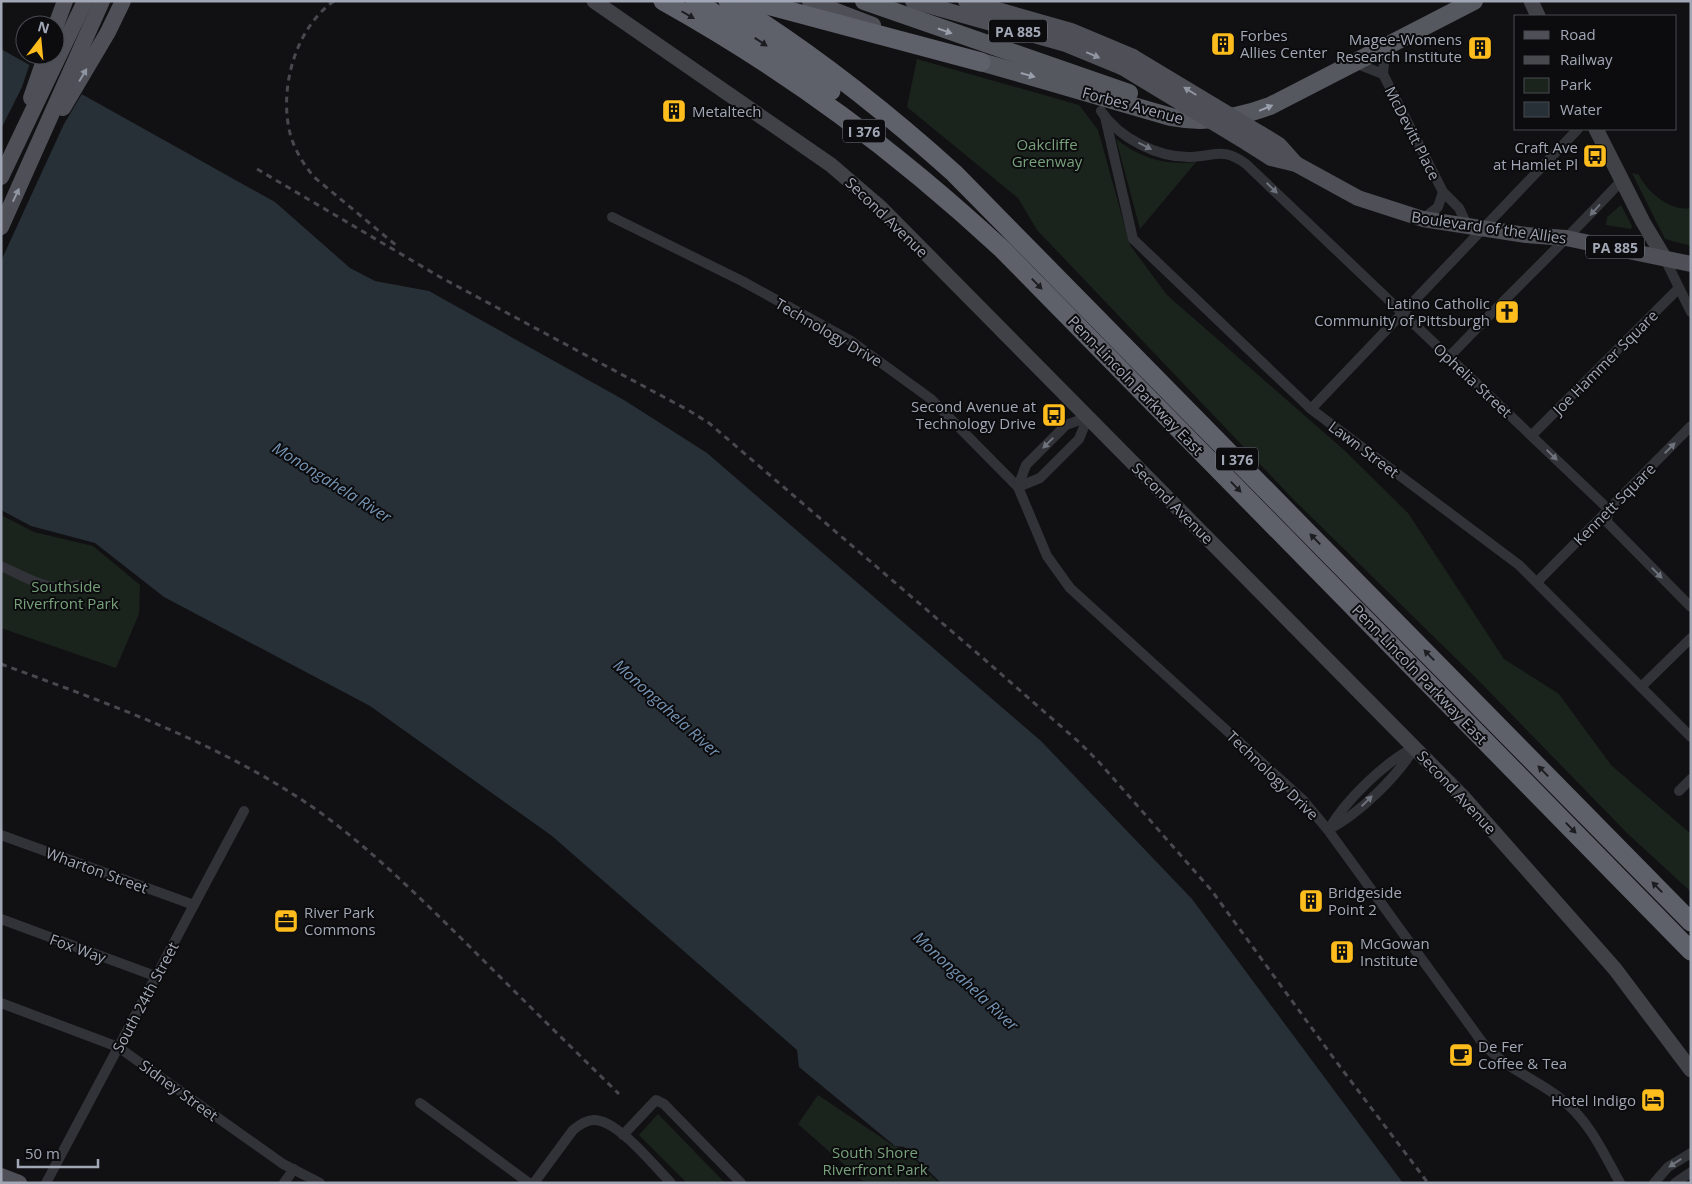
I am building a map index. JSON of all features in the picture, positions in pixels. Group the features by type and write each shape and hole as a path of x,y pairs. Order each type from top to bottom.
{"highway":[{"name":"Penn-Lincoln Parkway East","path":"663,1 720,16 761,22 856,89 916,139 979,196 1691,922"},
{"path":"695,1 720,16"},
{"path":"733,1 761,22"},
{"path":"864,1 1176,109 1226,118"},
{"name":"Forbes Avenue","path":"981,62 1171,117 1203,121 1247,115 1270,106 1474,1"},
{"path":"753,2 981,62"},
{"name":"Penn-Lincoln Parkway East","path":"720,16 800,68 876,126 937,179 1002,249 1691,951"}],"main road":[{"path":"60,15 65,1"},
{"path":"1,177 85,1"},
{"path":"1,227 102,1"},
{"path":"31,162 108,32 123,1"},
{"name":"Second Avenue","path":"594,1 848,179 881,208 1415,747 1500,838 1615,969 1691,1070"},
{"name":"Forbes Avenue","path":"810,1 981,62"},
{"name":"Boulevard of the Allies","path":"912,1 1128,62"},
{"name":"Boulevard of the Allies","path":"966,1 1071,30 1128,62 1255,139 1279,145 1296,164 1358,198 1423,219 1474,228 1566,238 1691,264"},
{"path":"1531,1 1538,15"},
{"path":"15,146 43,65"},
{"path":"1597,130 1664,257"},
{"path":"1,1176 19,1183"}],"street":[{"name":"McDevitt Place","path":"1391,44 1384,63 1383,74 1443,192 1459,208 1474,228"},
{"name":"McDevitt Place","path":"1355,63 1383,74"},
{"name":"Ophelia Street","path":"1103,114 1134,140 1155,151 1178,156 1219,152 1235,156 1246,164 1532,435 1608,510 1607,522 1691,607"},
{"name":"Lawn Street","path":"1103,114 1133,239 1311,409 1519,565 1691,737"},
{"path":"1311,409 1402,313 1474,228 1577,130"},
{"path":"1449,357 1622,180"},
{"name":"McDevitt Place","path":"1423,219 1438,207 1443,192"},
{"name":"Technology Drive","path":"612,217 742,281 851,341 931,399 1018,486 1047,556 1070,588 1288,786 1328,830 1482,1042 1507,1066 1553,1093 1576,1112 1596,1139 1620,1183"},
{"path":"1664,257 1691,312"},
{"name":"Joe Hammer Square","path":"1532,435 1679,288"},
{"path":"1018,486 1026,465 1066,425 1088,417"},
{"path":"1018,486 1040,478 1080,439 1088,417"},
{"name":"Kennett Square","path":"1537,582 1691,426"},
{"path":"1,566 56,589 77,585"},
{"path":"1641,687 1691,638"},
{"path":"1328,830 1346,821 1404,765 1415,747"},
{"path":"1679,791 1691,779"},
{"name":"South 24th Street","path":"46,1183 244,811"},
{"name":"Wharton Street","path":"1,835 194,905"},
{"name":"Fox Way","path":"1,919 156,976"},
{"name":"Sidney Street","path":"1,1002 118,1046 283,1164 320,1183"},
{"path":"623,1135 656,1100 664,1104 741,1183"},
{"path":"420,1103 528,1183"},
{"path":"534,1183 568,1136 579,1125 594,1120 605,1122 623,1135 671,1183"},
{"path":"1654,1183 1668,1167 1691,1153"},
{"path":"284,1183 294,1169"},
{"path":"1675,1183 1691,1172"}],"green space":[{"name":"Oakcliffe Greenway","path":"917,59 1079,105 1098,130 1130,245 1167,295 1344,450 1408,513 1504,659 1559,694 1611,765 1691,834 1691,892 1627,833 1478,680 1295,501 1037,230 1018,198 907,107"},
{"path":"1116,139 1134,151 1154,159 1174,163 1196,162 1140,229"},
{"path":"1632,173 1639,175 1654,194 1668,204 1676,207 1691,208 1691,246 1665,239"},
{"path":"1621,205 1632,226 1631,229 1606,225 1607,217"},
{"name":"Southside Riverfront Park","path":"1,515 34,532 93,546 140,585 139,614 116,668 1,628"},
{"name":"South Shore Riverfront Park","path":"818,1095 891,1144 905,1150 939,1183 865,1183 798,1124"},
{"path":"658,1114 725,1183 687,1183 639,1135"}],"water":[{"name":"Monongahela River","path":"1,49 15,57 15,65 30,65 275,202 350,268 375,281 429,291 624,400 707,453 1041,741 1192,899 1403,1183 941,1183 904,1147 895,1146 799,1067 797,1050 552,836 370,706 164,597 95,543 31,526 1,510"}],"pier":[{"path":"29,65 34,65 83,92 64,124 1,261 1,129 22,87"}],"railway":[{"path":"334,1 320,13 299,44 288,82 287,119 291,137 295,148 314,177 397,246"},
{"path":"257,169 440,277 709,423 984,659 1099,762 1212,891 1335,1060 1428,1183"},
{"path":"1,664 162,726 240,763 314,808 374,855 619,1094"}],"place":[{"name":"Forbes Allies Center","path":"1223,44"},
{"name":"Magee-Womens Research Institute","path":"1480,48"},
{"name":"Metaltech","path":"674,111"},
{"name":"Craft Ave at Hamlet Pl","path":"1595,156"},
{"name":"Latino Catholic Community of Pittsburgh","path":"1507,312"},
{"name":"Second Avenue at Technology Drive","path":"1054,415"},
{"name":"Bridgeside Point 2","path":"1311,901"},
{"name":"River Park Commons","path":"286,921"},
{"name":"McGowan Institute","path":"1342,952"},
{"name":"De Fer Coffee & Tea","path":"1461,1055"},
{"name":"Hotel Indigo","path":"1653,1100"}]}
